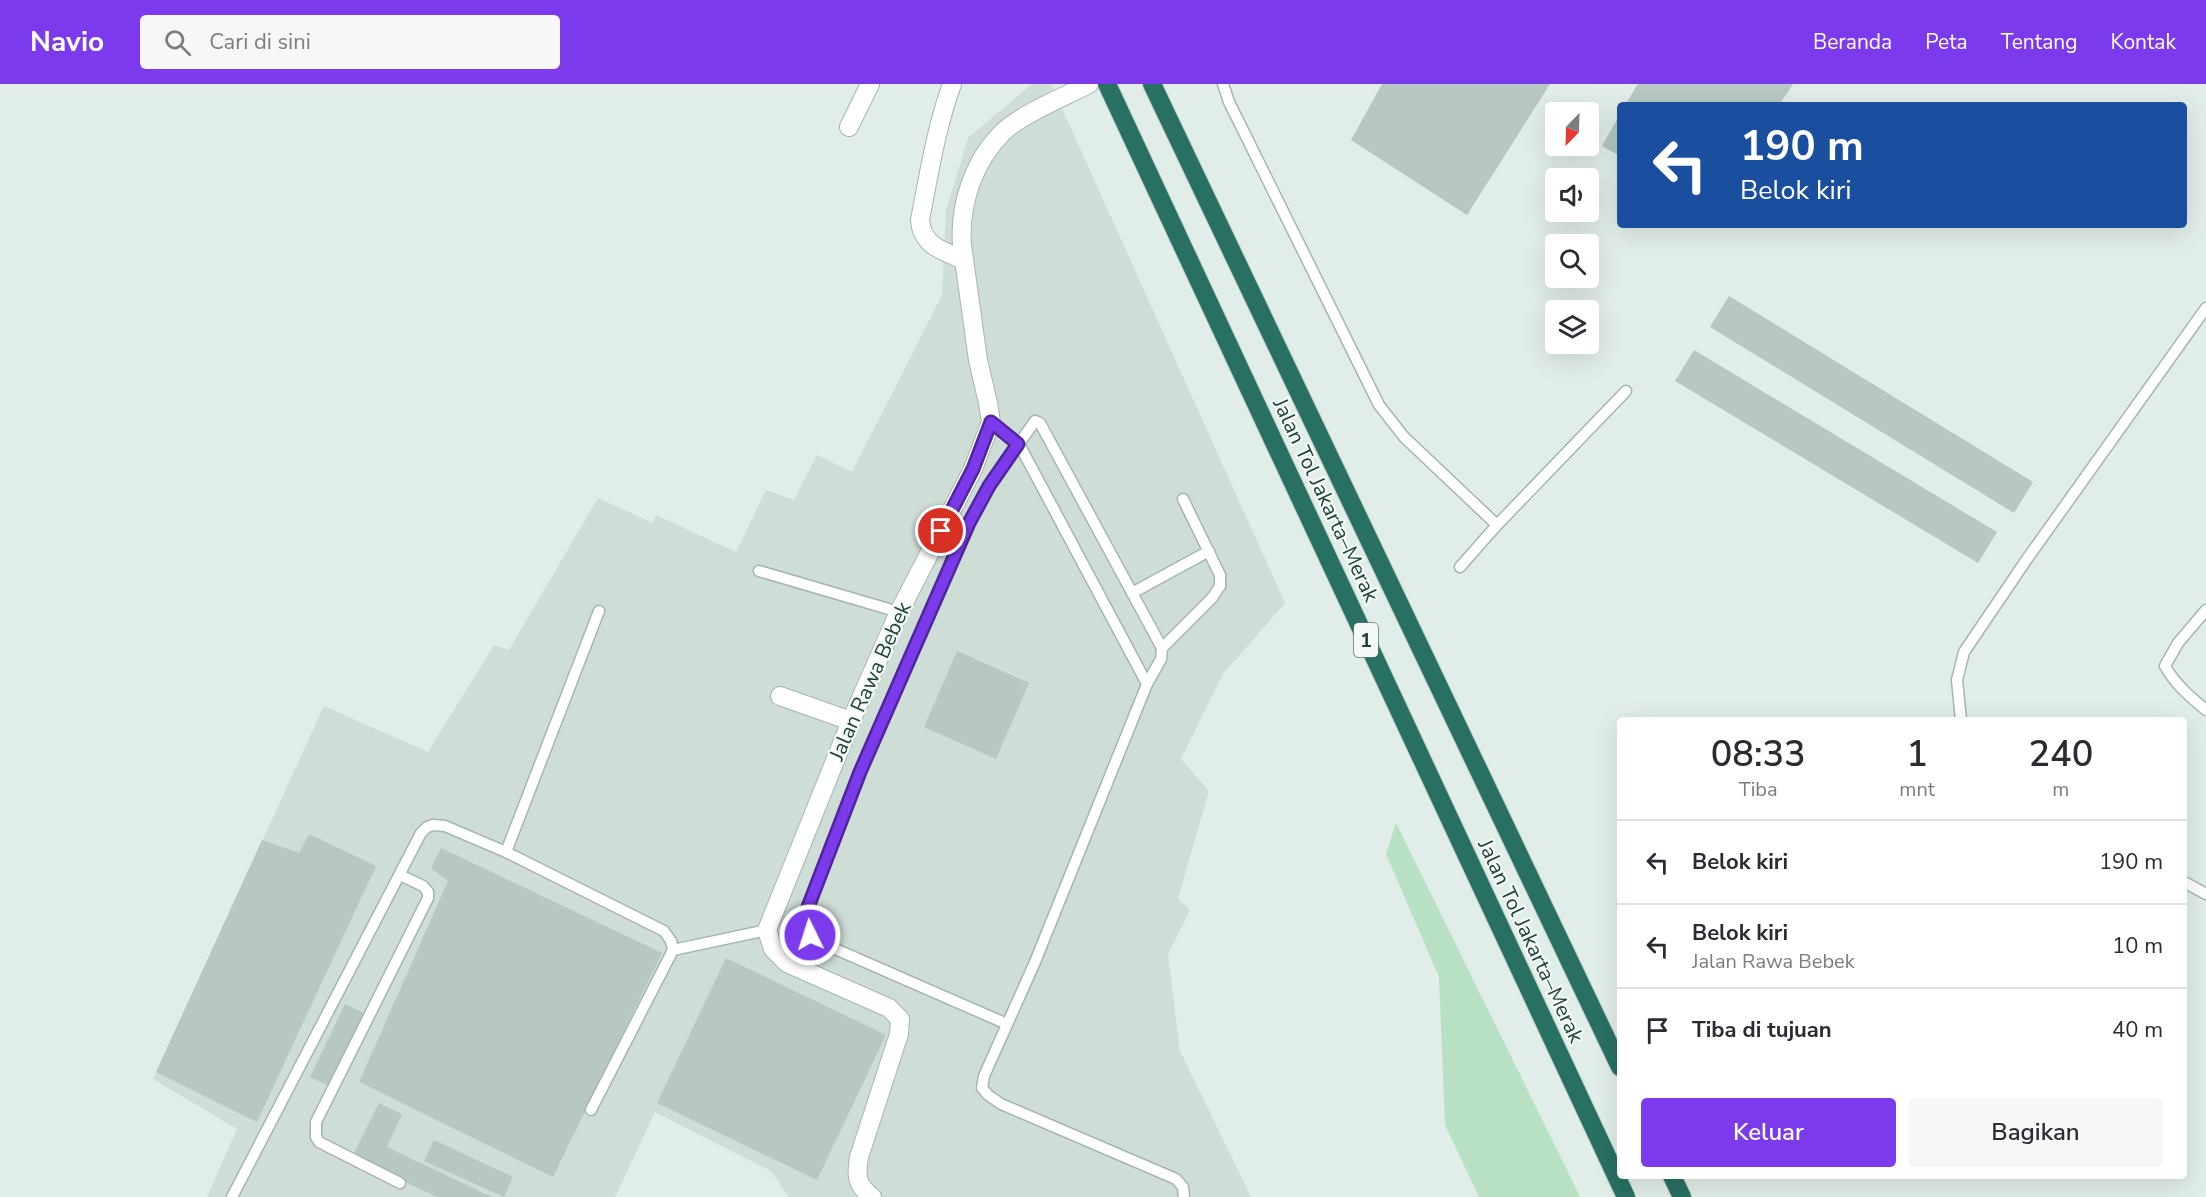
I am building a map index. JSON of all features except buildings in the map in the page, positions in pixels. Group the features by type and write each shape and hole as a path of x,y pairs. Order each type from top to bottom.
{"highway":[{"name":"Jalan Tol Jakarta–Merak","path":"1107,84 1617,1178"},
{"name":"Jalan Tol Jakarta–Merak","path":"1152,84 1617,1061"},
{"name":"Jalan Tol Jakarta–Merak","path":"1618,1179 1626,1197"},
{"path":"1673,1179 1682,1197"}],"street":[{"path":"849,127 870,84"},
{"path":"951,84 931,158 920,220 921,228 929,243 937,249 964,260"},
{"path":"991,422 978,360 961,231 973,176 985,154 1005,130 1034,112 1089,84"},
{"name":"Jalan Rawa Bebek","path":"767,930 851,721 899,612 973,469 991,422"},
{"path":"780,696 851,721"},
{"path":"767,930 773,949 787,963 889,1008 900,1019 899,1034 857,1167 856,1176 865,1192 872,1197"}],"lane":[{"path":"1223,84 1228,102 1379,405 1404,437 1497,525"},
{"path":"1961,717 1957,680 1964,652 2027,559 2206,308"},
{"path":"1460,567 1497,525 1626,391"},
{"path":"1007,1024 816,941 810,935 806,921 808,907 860,772 969,523 989,486 1035,421 1040,423 1162,648 1161,659 1148,684 1035,962 984,1076 982,1088 984,1093 1002,1104 1176,1179 1183,1187 1184,1197"},
{"path":"991,422 1018,444 1148,684"},
{"path":"1162,648 1212,598 1220,586 1220,575 1183,498"},
{"path":"1132,593 1209,551"},
{"path":"759,571 899,612"},
{"path":"2206,610 2178,643 2165,666 2169,674 2206,710"},
{"path":"506,852 599,611"},
{"path":"232,1197 421,833 433,825 445,826 506,852 664,931 671,941 673,950 591,1110"},
{"path":"400,875 423,886 428,892 428,898 316,1122 315,1130 319,1142 400,1183"},
{"path":"2187,884 2206,894"},
{"path":"673,950 767,930"}],"shaded area":[{"path":"1032,84 1051,84 1285,603 1223,674 1181,759 1209,791 1178,898 1190,910 1168,954 1180,1051 1251,1197 789,1197 771,1171 655,1112 615,1197 207,1197 237,1129 153,1079 324,706 428,752 494,645 509,650 598,498 653,523 656,515 736,552 766,490 794,500 817,455 852,472 942,295 946,210 968,138"}],"green space":[{"path":"1396,823 1580,1197 1479,1197 1445,1125 1439,977 1386,854"}],"route":[{"path":"810,935 806,921 808,907 860,772 969,523 989,486 1018,444 991,422 973,469 941,531"}]}
